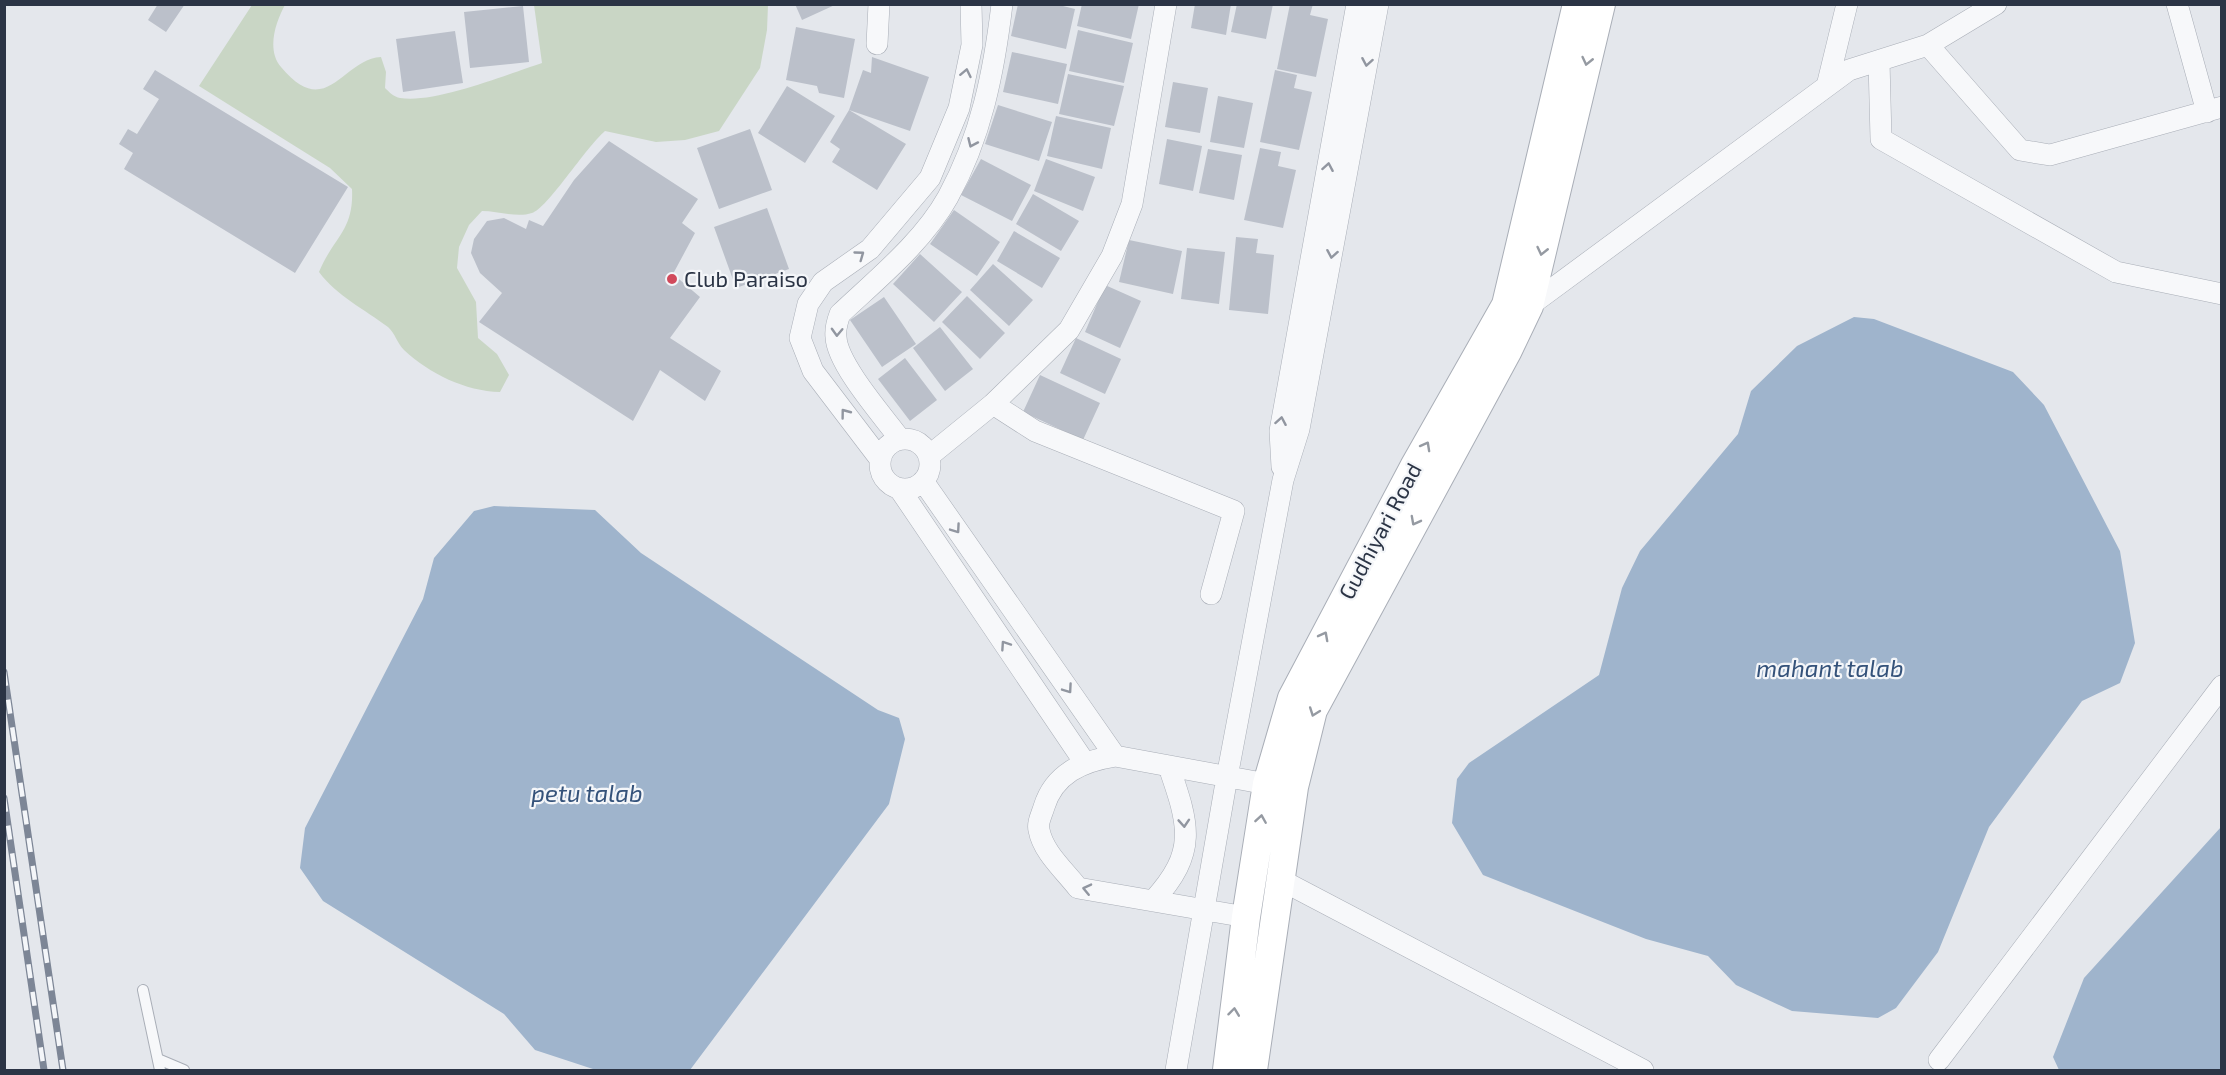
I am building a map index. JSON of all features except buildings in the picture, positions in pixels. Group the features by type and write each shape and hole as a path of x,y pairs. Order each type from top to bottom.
{"street":[{"path":"877,44 879,4"},
{"path":"971,4 972,45 959,108 930,178 870,249 824,282 808,304 800,338 813,371 880,459 882,472 889,484 901,491 1085,763"},
{"path":"900,439 847,367 836,339 836,325 840,314 915,241 947,198 983,114 997,49 1002,4"},
{"path":"929,456 993,404 1069,330 1112,256 1132,204 1166,4"},
{"path":"1283,480 1280,431 1358,4"},
{"path":"1176,1071 1227,777 1283,480 1299,429 1377,4"},
{"name":"Gudhiyari Road","path":"1253,1071 1293,787 1313,710 1508,350 1577,4"},
{"name":"Gudhiyari Road","path":"1227,1071 1246,918 1267,784 1292,698 1414,467 1517,306 1601,4"},
{"path":"1827,87 1847,4"},
{"path":"1517,306 1849,70 1928,45 1996,4"},
{"path":"1928,45 2020,150 2050,155 2214,109 2176,4"},
{"path":"1879,61 1881,140 2116,272 2222,294"},
{"path":"959,108 983,114"},
{"path":"993,404 1035,430 1234,511 1211,594"},
{"path":"880,459 887,446 900,439 913,440 923,446 929,456 929,470 923,481 912,490 901,491"},
{"path":"923,481 1115,756"},
{"path":"1939,1060 2222,686"},
{"path":"1246,918 1077,888 1045,847 1038,827 1047,796 1060,777 1085,763 1115,756 1267,784"},
{"path":"1153,901 1173,879 1185,852 1185,820 1168,766"},
{"path":"1279,879 1643,1071"}],"lane":[{"path":"143,990 159,1065 184,1071"}],"green space":[{"path":"252,5 285,5 276,27 274,52 281,67 297,82 311,89 323,89 367,60 381,57 386,72 385,88 398,97 415,99 471,87 542,63 534,5 768,5 767,30 760,68 719,131 685,140 656,142 605,131 539,209 520,215 482,211 469,225 459,247 457,268 476,302 478,338 497,354 509,375 500,392 461,385 425,367 404,350 388,327 326,281 319,272 350,215 352,189 330,168 199,86"}],"water":[{"name":"mahant talab","path":"1854,317 1874,319 2013,372 2044,405 2120,551 2135,643 2120,683 2082,701 1989,827 1938,952 1896,1008 1878,1018 1792,1011 1736,985 1708,956 1646,939 1483,875 1452,823 1457,779 1469,763 1599,675 1622,588 1640,551 1738,434 1751,391 1797,346"},
{"name":"petu talab","path":"494,506 595,510 641,553 878,710 899,718 905,739 889,804 690,1070 596,1070 535,1050 504,1014 323,901 300,868 305,828 423,599 434,558 474,511"},
{"path":"2221,827 2221,1070 2059,1070 2053,1057 2084,978"}],"railway":[{"path":"4,672 63,1070"},
{"path":"4,798 44,1070"}],"place":[{"name":"Club Paraiso","path":"672,279"}]}
